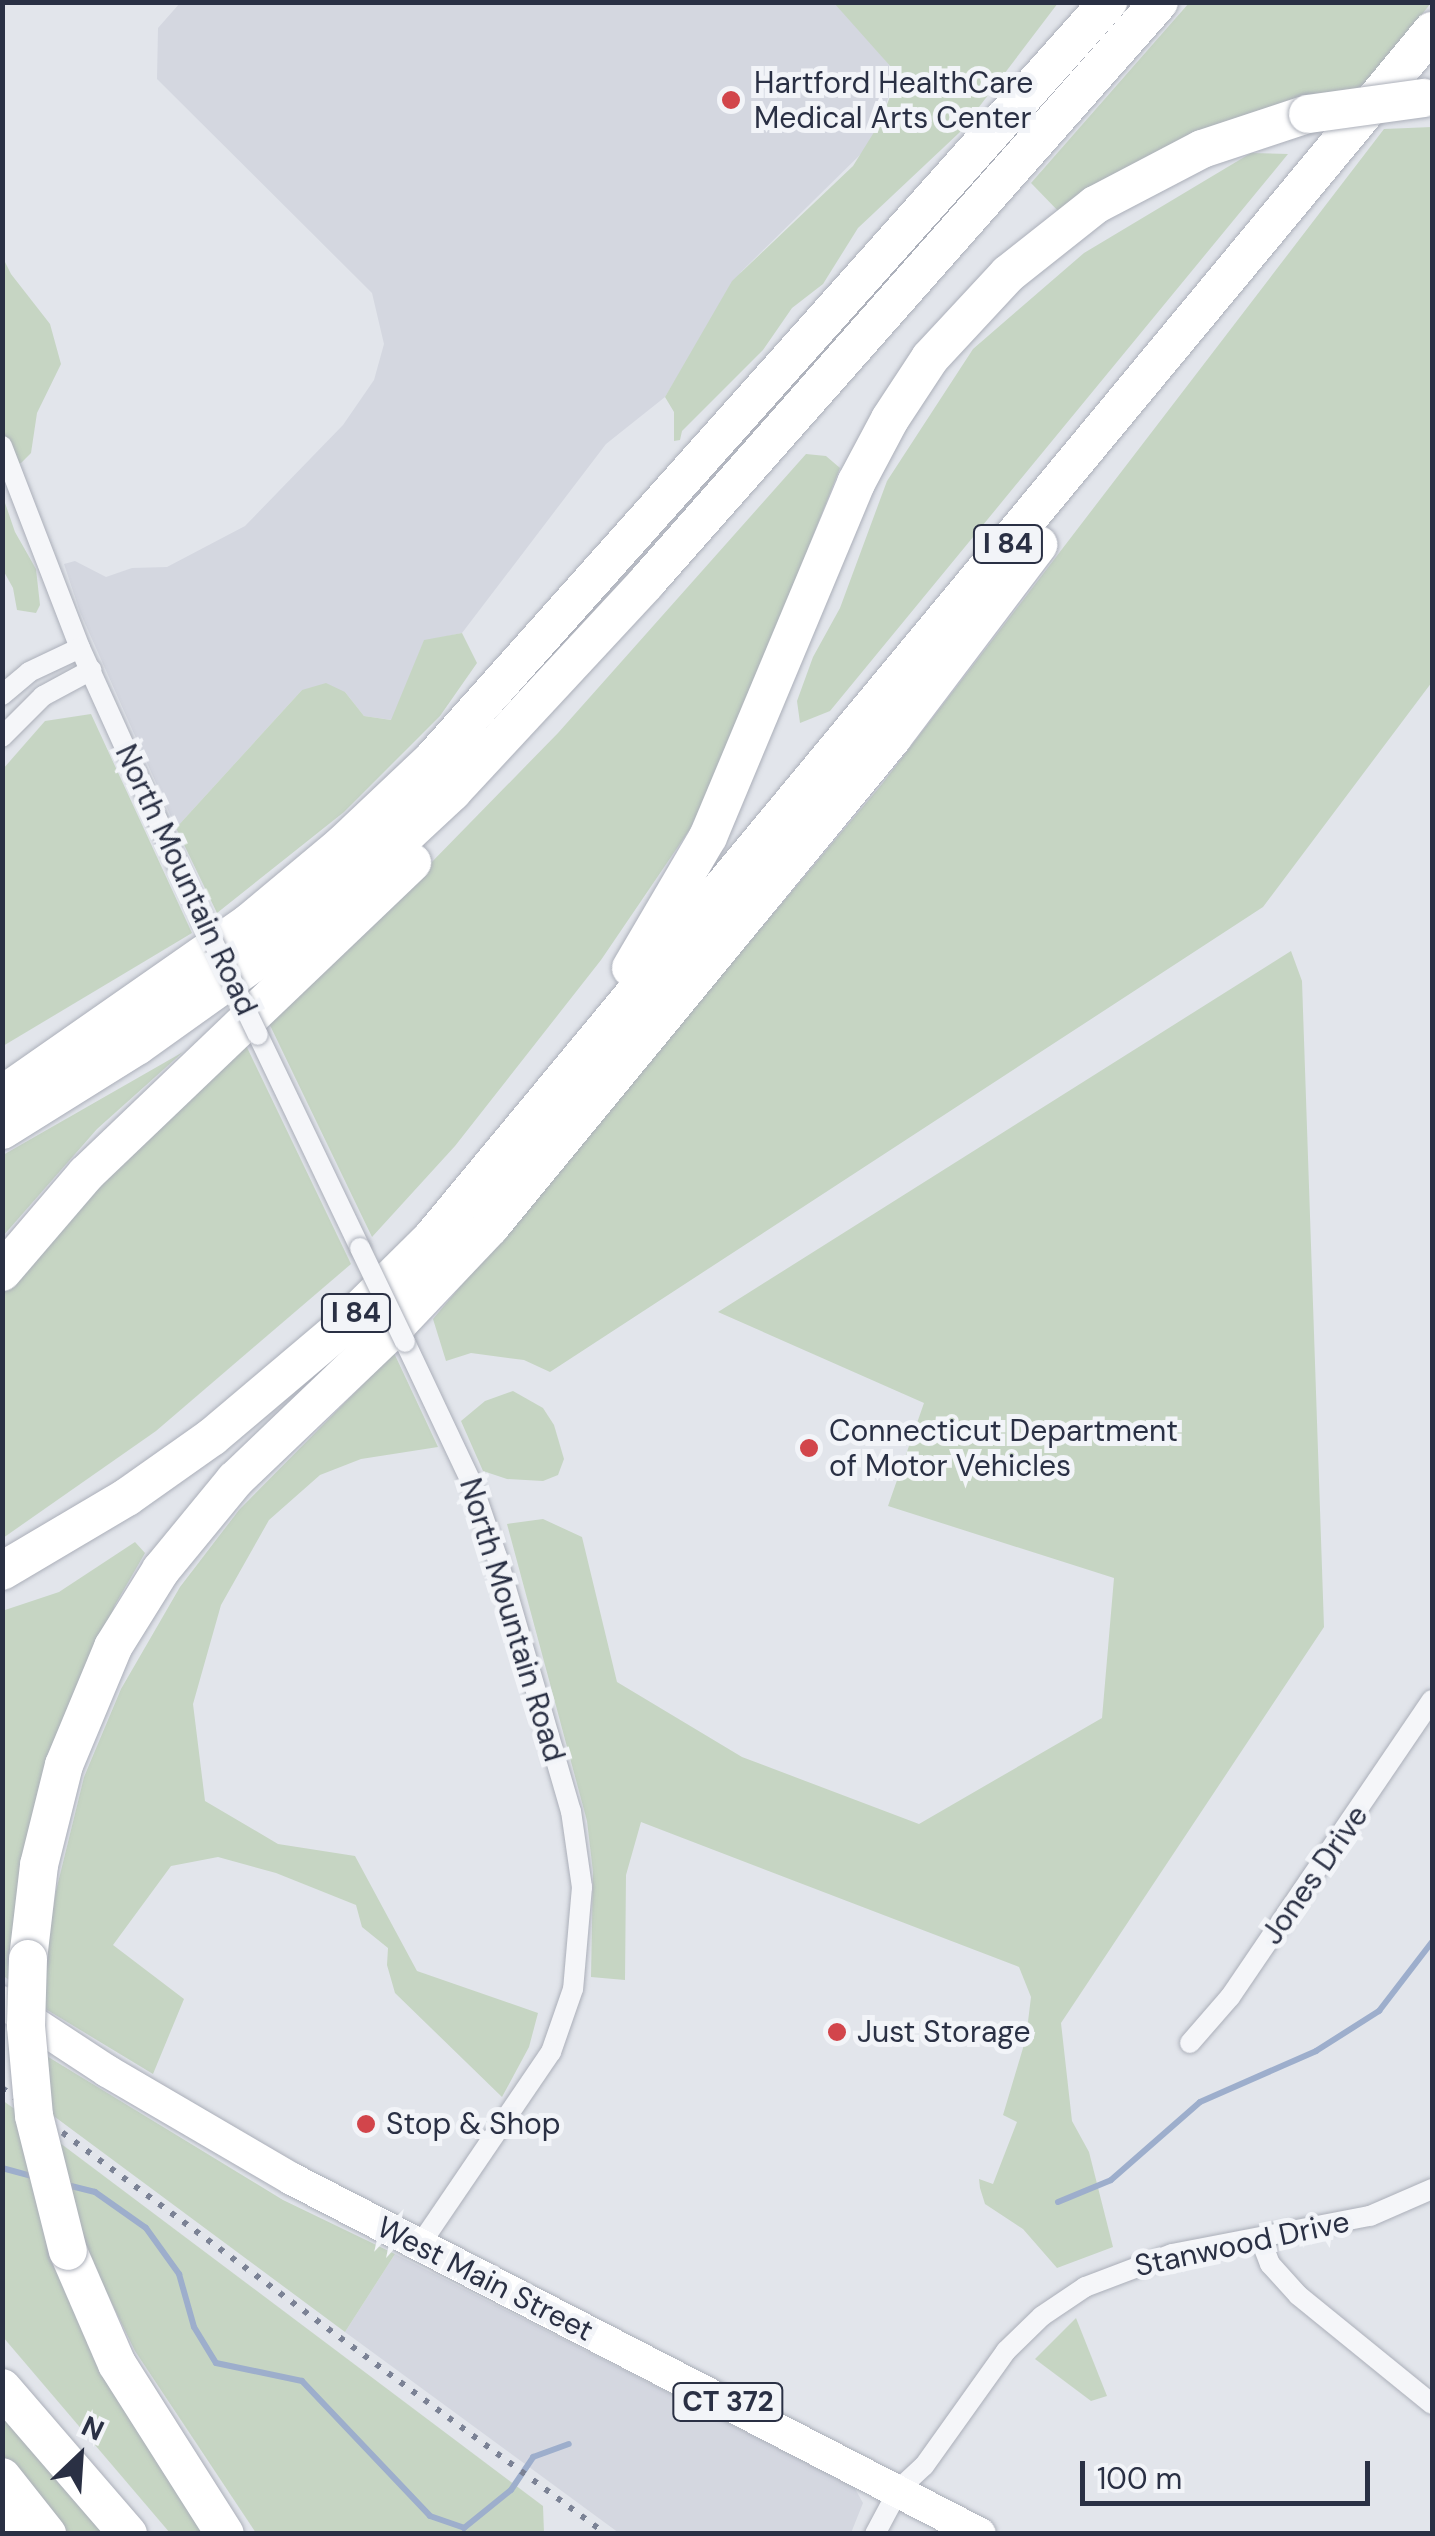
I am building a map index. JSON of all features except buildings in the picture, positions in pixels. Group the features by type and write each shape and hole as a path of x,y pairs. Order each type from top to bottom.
{"highway":[{"path":"2,1094 250,922 422,770 500,689 1108,2"},
{"path":"2,1130 195,1006 337,896 464,780 646,582 1159,2"},
{"name":"I 84","path":"2,1571 170,1468 295,1369 431,1239 1432,31"},
{"path":"583,1058 603,1013 708,838 856,483 890,419 930,358 1008,274 1095,205 1202,149 1308,114 1428,98"},
{"path":"225,2534 117,2364 68,2252 34,2116 26,2026 28,1959 39,1865 68,1753 113,1647 161,1570 235,1480 398,1324 515,1198 924,698 1074,495 1132,394"},
{"path":"2,1272 86,1174 398,876 518,754 612,653 646,582"},
{"path":"2,2388 128,2534"},
{"path":"2,2476 48,2534"},
{"path":"2,2526 10,2534"}],"main road":[{"name":"West Main Street","path":"2,2002 200,2128 980,2534"}],"street":[{"name":"North Mountain Road","path":"2,446 80,648 204,923 472,1484 498,1556 571,1811 582,1887 573,1989 551,2052 420,2245"},
{"path":"2,694 28,672 80,648"},
{"path":"2,737 43,696 91,670"},
{"name":"Jones Drive","path":"1190,2043 1230,1997 1430,1711"},
{"name":"Stanwood Drive","path":"875,2534 900,2489 924,2466 1002,2355 1062,2302 1140,2263 1200,2247 1370,2216 1432,2189"},
{"path":"1260,2238 1270,2264 1298,2295 1432,2404"}],"shaded area":[{"path":"180,3 837,3 891,67 891,91 869,146 741,272 665,397 606,444 462,633 424,641 392,720 364,716 345,692 302,690 176,828 80,612 64,564 75,561 106,577 132,568 167,567 245,526 343,425 374,380 384,344 372,293 157,79 158,28"},
{"path":"395,2254 854,2487 863,2503 851,2533 619,2533 345,2332"}],"green space":[{"path":"834,3 1058,3 960,132 858,228 823,284 792,308 763,350 682,431 680,440 674,441 674,412 665,397 732,281 853,166 881,121 892,91 891,67"},
{"path":"1189,3 1431,3 1358,94 1062,215 1031,183"},
{"path":"1432,127 1432,682 1263,907 550,1372 524,1360 471,1353 446,1361 433,1319 882,784 1384,129"},
{"path":"1251,153 1288,154 830,711 800,723 797,701 813,657 840,608 887,481 973,349 1084,253"},
{"path":"2,256 11,274 50,324 61,364 37,413 31,453 21,463 2,469"},
{"path":"806,454 826,456 840,468 731,742 690,829 601,960 455,1146 372,1237 266,1017 426,868 558,733"},
{"path":"3,497 15,532 36,569 40,605 36,613 17,610 13,588 3,570"},
{"path":"462,633 477,663 440,716 344,812 217,913 176,828 302,690 326,683 345,692 364,716 391,720 424,640"},
{"path":"91,714 192,933 3,1046 3,769 45,721"},
{"path":"1291,951 1302,981 1324,1627 1061,2023 1072,2121 1089,2152 1113,2247 1057,2268 1023,2229 985,2204 980,2188 979,2179 993,2184 1017,2122 1003,2115 1026,2038 1031,1997 1019,1967 641,1822 626,1875 625,1980 591,1977 593,1872 587,1821 507,1524 543,1519 582,1537 617,1682 742,1757 919,1824 1102,1718 1114,1578 888,1506 924,1403 718,1312"},
{"path":"242,1037 351,1264 156,1431 3,1538 3,1290 17,1268"},
{"path":"183,1052 97,1129 3,1236 3,1155"},
{"path":"394,1353 438,1447 361,1459 320,1475 269,1520 221,1605 193,1704 205,1801 278,1844 355,1856 417,1971 538,2013 529,2047 502,2097 395,1993 387,1965 388,1948 362,1927 356,1905 276,1873 218,1857 171,1866 113,1945 184,1999 153,2074 44,2008 45,1959 56,1891 84,1777 121,1689 180,1587 239,1510"},
{"path":"513,1391 543,1408 554,1425 564,1459 558,1475 543,1481 507,1479 483,1471 461,1421 485,1401"},
{"path":"135,1542 145,1553 115,1605 81,1692 15,1984 2,1975 2,1611 59,1592"},
{"path":"45,2055 283,2200 395,2254 345,2332 51,2114"},
{"path":"2,2100 23,2115 213,2533 170,2533 3,2337"},
{"path":"56,2140 543,2506 544,2533 256,2533 135,2351 84,2246"},
{"path":"1076,2318 1107,2396 1091,2401 1035,2359"},
{"path":"2,2404 113,2533 64,2533 3,2455"}],"waterway":[{"path":"1058,2202 1111,2180 1200,2102 1316,2051 1379,2011 1432,1942"},
{"path":"2,2168 36,2177"},
{"path":"63,2184 95,2192 146,2228 179,2274 194,2327 216,2363 302,2381 430,2516 464,2528 511,2490 533,2457 569,2444"}],"railway":[{"path":"2,2088 606,2534"}],"place":[{"name":"Hartford HealthCare Medical Arts Center","path":"731,100"},
{"name":"Connecticut Department of Motor Vehicles","path":"809,1448"},
{"name":"Just Storage","path":"837,2032"},
{"name":"Stop & Shop","path":"366,2124"}]}
